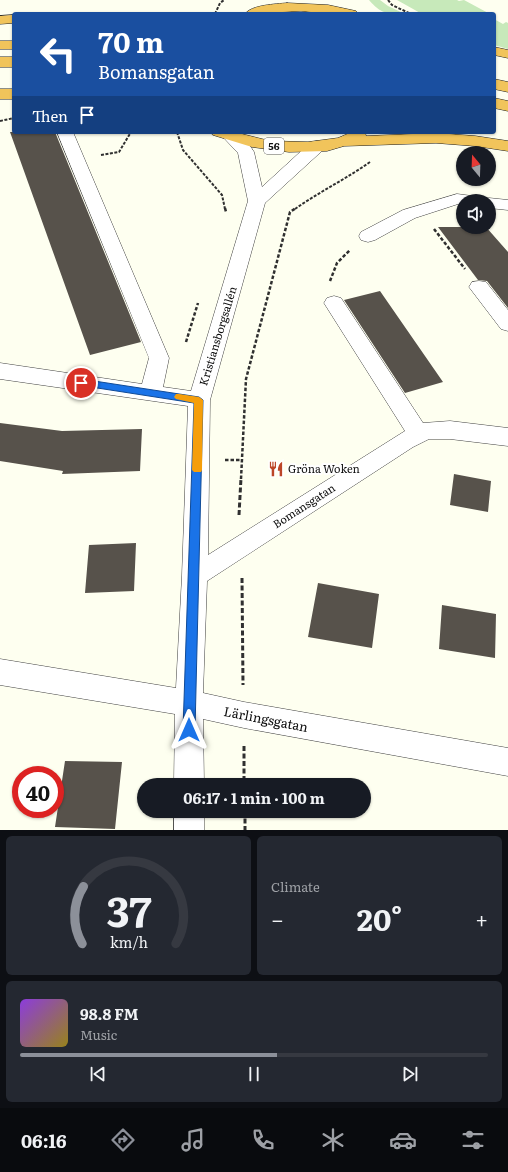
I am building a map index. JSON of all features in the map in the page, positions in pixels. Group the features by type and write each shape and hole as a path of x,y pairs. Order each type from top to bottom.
{"highway":[{"path":"256,12 284,0"},
{"path":"356,0 356,4 363,12"},
{"path":"261,12 289,8 314,7 344,12"},
{"path":"0,20 12,19"},
{"path":"0,45 12,45"},
{"path":"496,51 508,54"},
{"path":"0,62 12,62"},
{"path":"496,84 508,87"},
{"path":"0,94 12,94"},
{"path":"496,103 508,106"},
{"name":"56","path":"225,134 271,146 295,147 346,142 360,134"},
{"path":"346,142 436,138 475,141 508,146"}],"street":[{"path":"65,134 159,358 151,393"},
{"name":"Kristiansborgsallén","path":"189,778 189,703 195,576 199,400 257,201 246,152 225,134"},
{"path":"257,201 317,146"},
{"path":"368,236 409,214 456,199"},
{"path":"496,204 508,205"},
{"path":"479,287 508,324"},
{"path":"334,303 419,435"},
{"path":"0,371 199,400"},
{"name":"Bomansgatan","path":"195,576 405,441 426,431 450,430 508,437"},
{"name":"Lärlingsgatan","path":"0,672 189,703 244,715 508,762"},
{"path":"189,818 189,830"}],"path":[{"path":"216,12 220,3 224,0"},
{"path":"388,0 392,5 407,12"},
{"path":"0,120 12,118"},
{"path":"76,158 119,152 130,134"},
{"path":"178,134 182,150 222,195 226,212"},
{"path":"239,512 246,379 290,212 316,194 352,175 367,165 392,139"},
{"path":"420,211 479,287"},
{"path":"334,303 330,280 337,263 354,246 368,236"},
{"path":"242,580 243,686"},
{"path":"244,746 244,778"},
{"path":"245,818 245,830"}],"green space":[{"path":"369,0 380,0 401,12 385,12 377,8"},
{"path":"397,0 464,0 486,12 418,12"},
{"path":"496,20 503,24 506,22 508,23 508,49 496,46"}],"building":[{"path":"10,132 12,132 12,134 56,134 141,342 90,355"},
{"path":"438,227 456,227 456,234 492,234 508,252 508,308 487,281 478,280"},
{"path":"380,291 443,382 405,393 344,300"},
{"path":"0,423 62,431 142,429 140,471 62,474 63,471 0,461"},
{"path":"454,474 491,481 488,512 450,505"},
{"path":"136,543 134,591 85,593 89,545"},
{"path":"318,583 379,594 372,648 308,637"},
{"path":"442,605 496,614 495,658 439,649"},
{"path":"65,761 122,762 115,829 55,827 56,818 64,818"}],"slow traffic":[{"path":"179,397 199,400 197,470"}],"place":[{"name":"Gröna Woken","path":"276,469"}],"route":[{"path":"81,383 199,400 195,576 189,730"}]}
